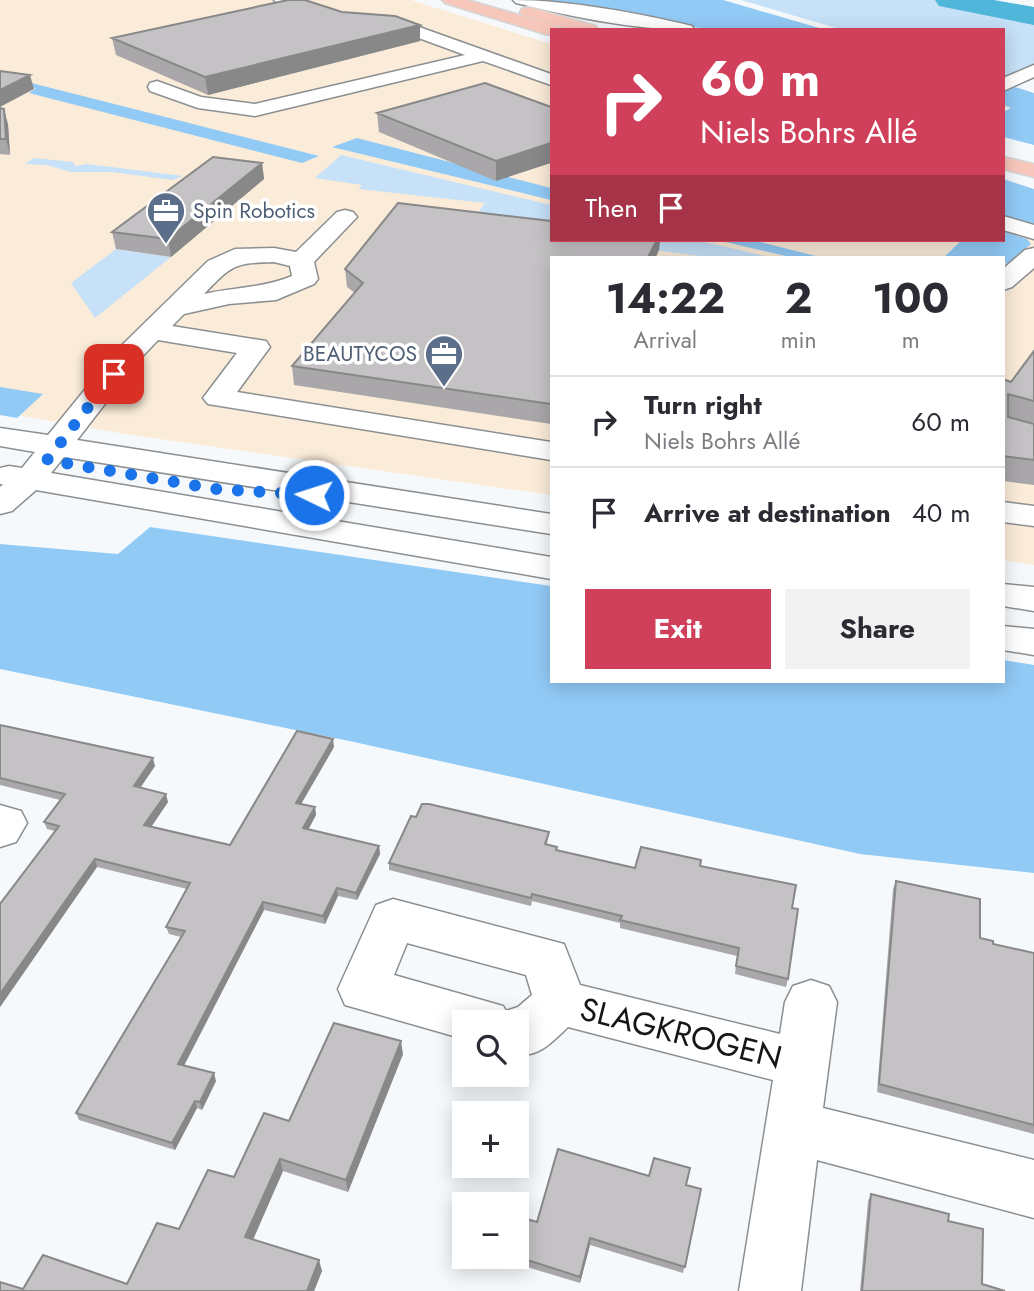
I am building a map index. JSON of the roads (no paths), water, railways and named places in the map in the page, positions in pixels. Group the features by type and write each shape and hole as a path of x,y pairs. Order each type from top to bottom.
{"main road":[{"path":"450,0 550,30"},
{"path":"489,0 583,28"},
{"path":"1005,150 1034,157"},
{"path":"1005,164 1034,172"}],"street":[{"path":"282,0 344,21 399,25 487,55 515,67 550,88"},
{"path":"521,0 548,8 643,20 677,28"},
{"path":"158,87 198,102 255,110 487,55"},
{"path":"1005,84 1034,70"},
{"path":"301,261 345,217"},
{"path":"1005,224 1034,232"},
{"path":"0,504 17,458 128,355 217,266 235,257 274,255 301,261"},
{"path":"1005,280 1034,255"},
{"path":"172,309 229,296 276,292 305,279 301,261"},
{"path":"151,331 256,347 218,398 550,451"},
{"path":"17,458 388,499 550,524"},
{"path":"17,458 550,568"},
{"path":"1005,512 1034,516"},
{"path":"1005,595 1034,599"},
{"path":"1005,638 1034,642"},
{"path":"0,822 5,823 0,830"},
{"name":"SLAGKROGEN","path":"452,1013 363,989 393,919 546,960 560,1003"},
{"name":"SLAGKROGEN","path":"529,1030 560,1003"},
{"name":"SLAGKROGEN","path":"560,1003 802,1063"},
{"name":"SLAGKROGEN","path":"770,1291 811,1003"},
{"path":"792,1127 1034,1189"}],"waterway":[{"path":"949,0 1034,16"}],"place":[{"name":"Spin Robotics","path":"166,245"},
{"name":"BEAUTYCOS","path":"444,388"}]}
